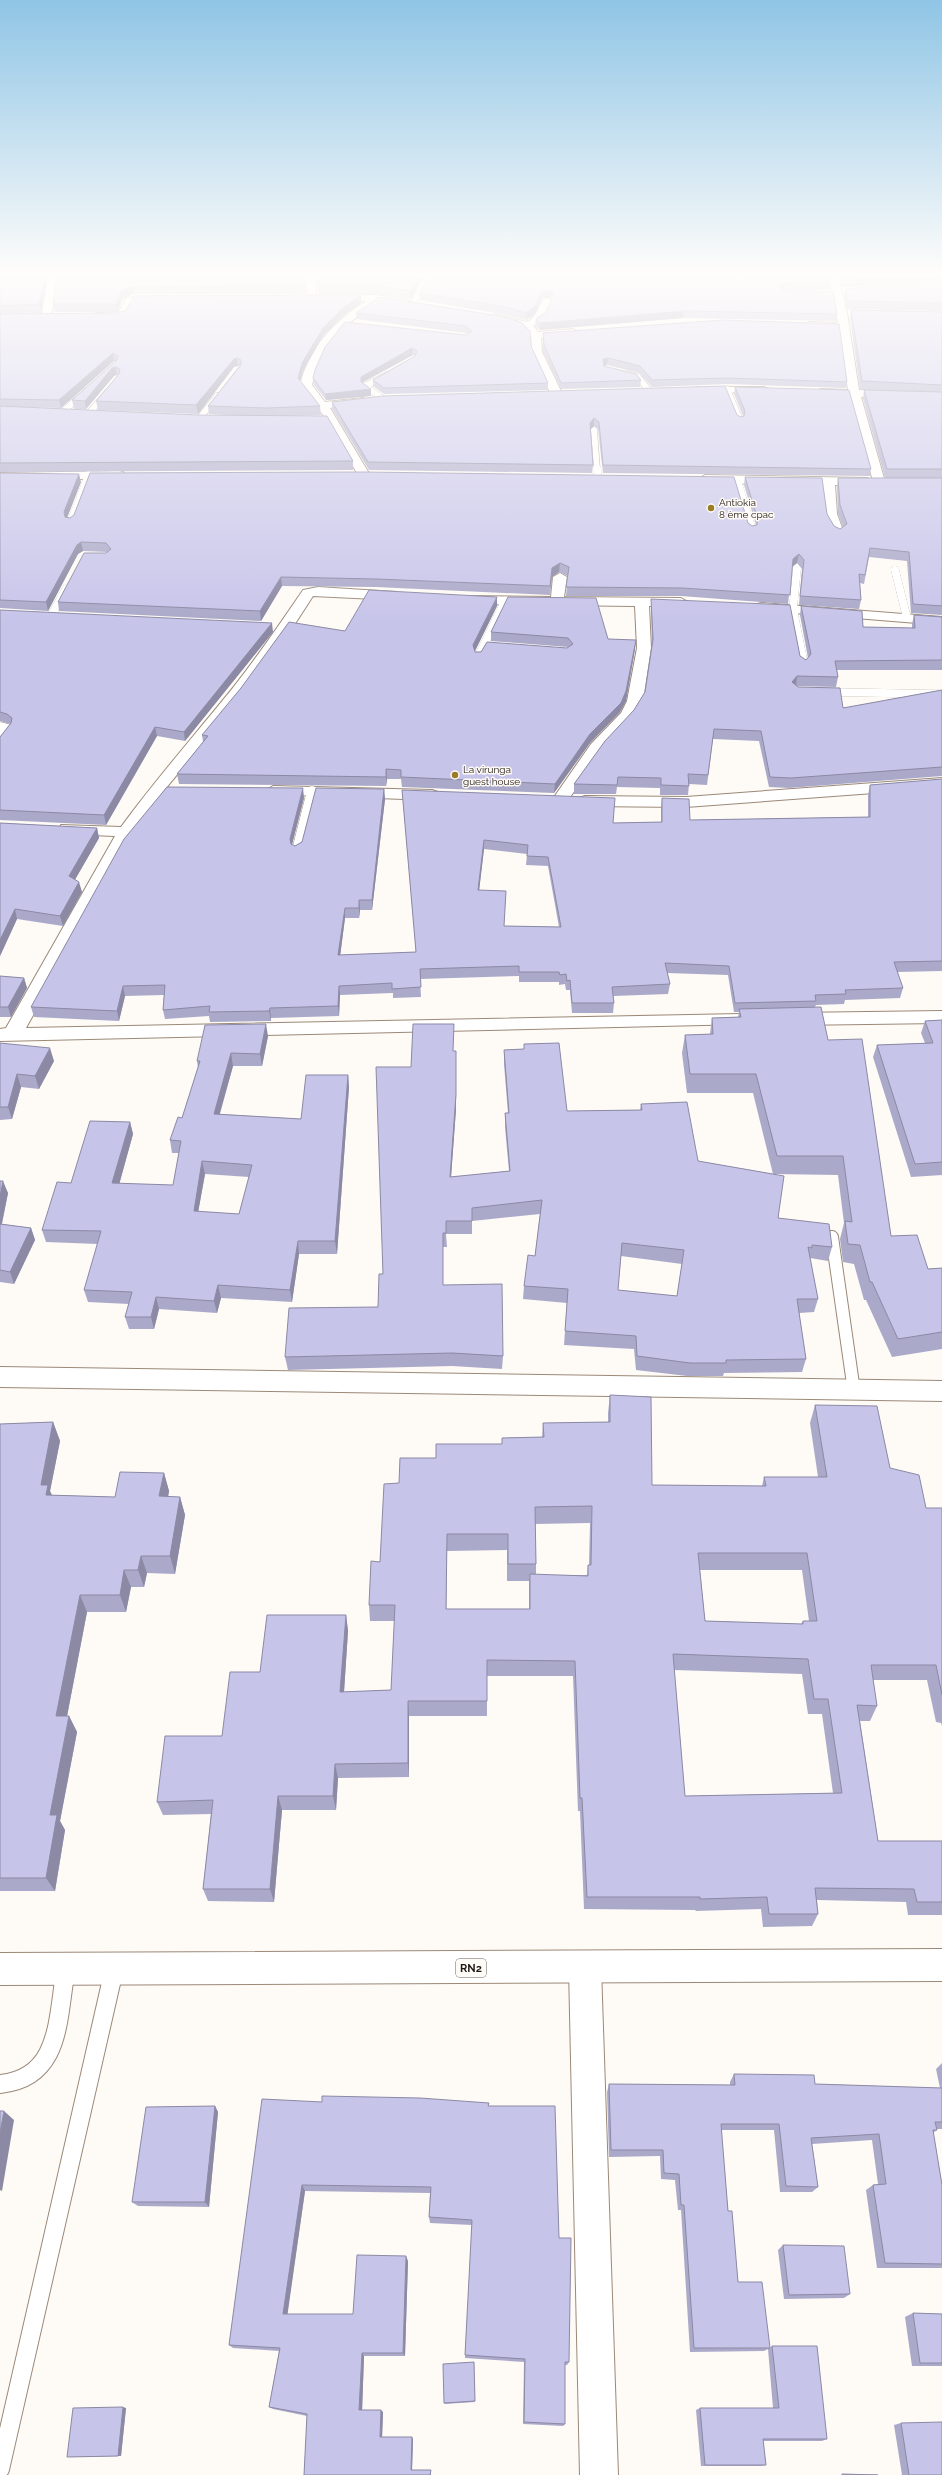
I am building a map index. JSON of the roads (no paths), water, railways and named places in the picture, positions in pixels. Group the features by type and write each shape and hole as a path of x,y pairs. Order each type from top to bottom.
{"main road":[{"path":"312,392 332,419 364,475"},
{"path":"542,395 561,394 560,392"},
{"path":"830,392 942,396"},
{"path":"854,393 878,482"},
{"path":"322,406 387,399"},
{"path":"47,412 104,415"},
{"path":"183,418 214,419"},
{"path":"317,419 332,419"},
{"path":"0,477 129,475"},
{"path":"348,475 380,475"},
{"path":"582,478 613,478"},
{"path":"692,479 894,483"},
{"path":"828,482 831,514 838,533"},
{"path":"557,601 560,577"},
{"path":"6,1035 126,832 156,790 236,693 279,626 308,593 312,591 411,596"},
{"path":"458,599 697,603"},
{"path":"642,601 644,648 635,701 627,715 597,747 552,800 686,802 942,783"},
{"path":"750,606 793,608 942,621"},
{"path":"37,615 67,617"},
{"path":"156,790 179,790"},
{"path":"257,790 446,795"},
{"path":"47,828 126,832"},
{"path":"6,1035 769,1019 942,1017"},
{"path":"0,1377 854,1391 942,1390"},
{"name":"RN2","path":"0,1969 585,1968 942,1965"},
{"path":"585,1968 599,2475"}],"lane":[{"path":"62,413 84,392"},
{"path":"88,414 107,392"},
{"path":"199,419 220,392"},
{"path":"376,392 387,399"},
{"path":"728,392 740,420"},
{"path":"594,430 598,478"},
{"path":"71,522 89,475"},
{"path":"737,480 752,530"},
{"path":"797,568 793,608 804,664"},
{"path":"895,570 907,618"},
{"path":"51,616 69,583"},
{"path":"478,657 487,646 506,601"},
{"path":"820,691 942,694"},
{"path":"0,727 8,729 0,741"},
{"path":"297,850 312,791"},
{"path":"832,1237 854,1391"},
{"path":"0,2084 18,2083 35,2072 48,2058 66,1969"},
{"path":"0,2469 114,1970"}],"place":[{"name":"Antiokia 8 ème cpac","path":"711,508"},
{"name":"La virunga guest house","path":"455,775"}]}
